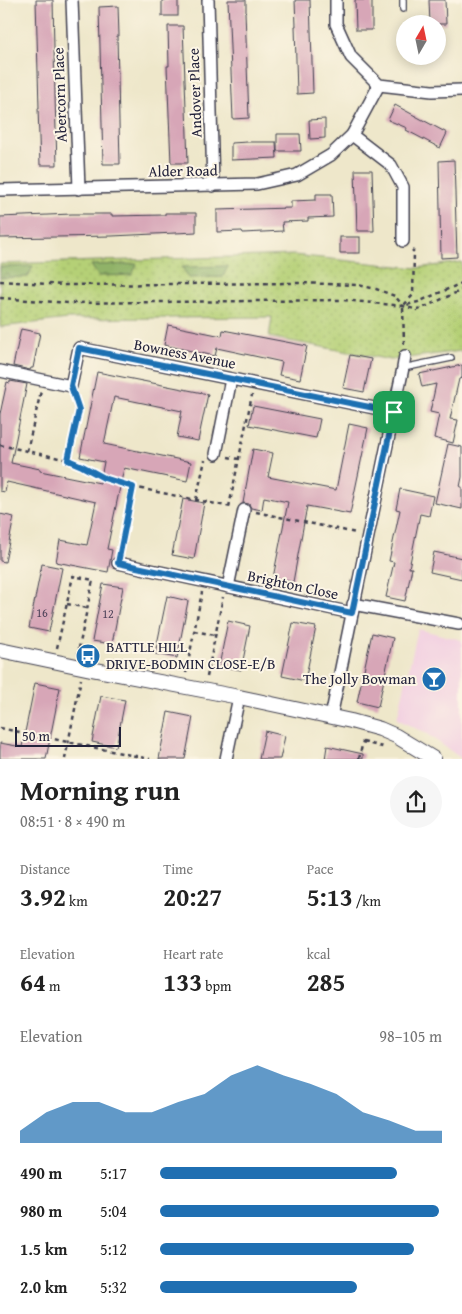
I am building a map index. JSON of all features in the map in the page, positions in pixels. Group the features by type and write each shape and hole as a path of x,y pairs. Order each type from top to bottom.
{"street":[{"name":"Abercorn Place","path":"72,0 79,188"},
{"name":"Andover Place","path":"208,0 213,186"},
{"path":"336,0 336,24 351,57 379,85 432,91 462,90"},
{"name":"Alder Road","path":"0,190 257,184 296,175 331,155 352,135 379,85"},
{"path":"352,135 391,165 403,187 403,241"},
{"name":"Bowness Avenue","path":"71,386 79,348 394,412"},
{"path":"331,717 405,356"},
{"path":"0,371 71,386"},
{"path":"216,454 231,379"},
{"name":"Brighton Close","path":"226,590 244,510"},
{"name":"Brighton Close","path":"118,563 226,590 459,624"},
{"path":"0,650 239,697 366,725 396,736 434,759"},
{"path":"226,759 239,697"}],"lane":[{"path":"403,0 403,9"},
{"path":"403,368 451,358"}],"path":[{"path":"403,241 414,252 413,296 403,306"},
{"path":"0,281 63,285 298,283 358,285 395,296 403,306 405,356"},
{"path":"403,306 418,302 462,283"},
{"path":"0,298 69,303 343,300 403,306 418,310 462,290"},
{"path":"27,451 43,380"},
{"path":"229,507 254,384"},
{"path":"68,460 79,410 71,386"},
{"path":"0,446 68,460 108,480 133,487 368,536"},
{"path":"118,563 133,487"},
{"path":"54,662 73,576 93,580 87,608 65,759"},
{"path":"204,690 226,590"},
{"path":"183,686 202,591"},
{"path":"67,604 87,608"},
{"path":"194,631 215,635"},
{"path":"359,759 366,725"},
{"path":"0,728 150,759"},
{"path":"363,742 392,750"}],"shaded area":[{"name":"The Jolly Bowman","path":"418,629 462,640 462,759 427,734 397,719"}],"green space":[{"path":"294,255 417,268 462,262 462,354 461,351 391,360 269,337 272,317 68,319 0,327 0,264"},
{"path":"137,264 132,275 98,276 91,265"},
{"path":"33,266 28,277 0,278 0,267"},
{"path":"228,266 223,277 189,278 182,267"}],"building":[{"path":"36,0 53,0 57,165 40,165"},
{"path":"162,0 178,0 178,16 162,16"},
{"path":"228,0 246,0 249,118 233,119"},
{"path":"295,0 310,0 313,93 297,94"},
{"path":"355,0 372,0 372,30 356,30"},
{"path":"429,0 445,0 446,15 430,15"},
{"path":"118,6 120,164 103,164 99,7"},
{"path":"168,26 183,26 188,163 171,163 167,66 169,66"},
{"path":"395,105 447,133 440,148 406,130 407,128 388,120"},
{"path":"325,119 325,138 310,139 309,120"},
{"path":"277,134 300,134 301,151 277,151"},
{"path":"276,142 277,158 231,160 231,143"},
{"path":"454,160 457,257 441,258 439,161"},
{"path":"355,170 372,170 374,231 357,231"},
{"path":"316,194 332,194 333,217 308,218 308,221 282,222 283,231 217,232 217,210 291,208 291,201 316,200"},
{"path":"165,213 196,213 196,232 0,238 0,217 72,214 112,214 112,216 165,215"},
{"path":"340,237 360,237 360,253 340,253"},
{"path":"168,325 222,336 223,330 307,346 300,379 279,375 282,362 217,348 215,356 164,345"},
{"path":"21,329 40,333 33,368 30,370 13,366"},
{"path":"350,355 371,359 364,392 343,388"},
{"path":"462,365 462,378 459,379 450,419 458,420 453,443 434,438 439,414 430,412 436,384 422,387 419,374"},
{"path":"97,372 208,394 198,441 177,437 182,411 114,397 104,444 191,462 187,481 124,468 107,549 112,550 108,572 56,562 60,540 87,545 96,502 7,482 5,492 0,491 0,414 7,382 10,383 10,381 27,384 11,463 100,483 104,462 80,457"},
{"path":"253,406 320,419 316,438 249,425"},
{"path":"349,424 368,428 350,514 307,506 293,582 273,578 288,502 264,497 262,510 251,508 249,504 243,503 253,449 273,453 268,477 336,490"},
{"path":"448,444 462,447 460,487 462,487 462,509 435,503"},
{"path":"400,489 433,496 429,516 420,514 409,568 412,568 405,601 386,597 394,562 389,561 400,510 396,509"},
{"path":"183,499 204,503 194,559 172,555"},
{"path":"0,514 14,517 5,562 0,561"},
{"path":"434,552 462,558 462,579 430,572"},
{"path":"42,564 62,568 49,632 29,628"},
{"path":"103,584 123,587 112,644 92,641"},
{"path":"167,596 188,601 177,658 155,654"},
{"path":"228,621 250,626 241,670 219,666"},
{"path":"293,623 316,627 305,681 282,676"},
{"path":"372,633 393,638 378,707 357,702"},
{"path":"35,683 60,688 46,759 0,759 0,743 22,747"},
{"path":"101,696 125,700 116,747 92,742"},
{"path":"168,712 193,717 185,759 159,759"},
{"path":"265,731 285,736 280,759 259,759"},
{"path":"327,746 363,754 363,759 325,759"}],"place":[{"name":"BATTLE HILL DRIVE-BODMIN CLOSE-E/B","path":"88,656"},
{"name":"The Jolly Bowman","path":"434,679"}],"route":[{"path":"79,348 394,412 352,613 118,563 133,487 104,478 68,460 79,410 71,386 79,348"}]}
